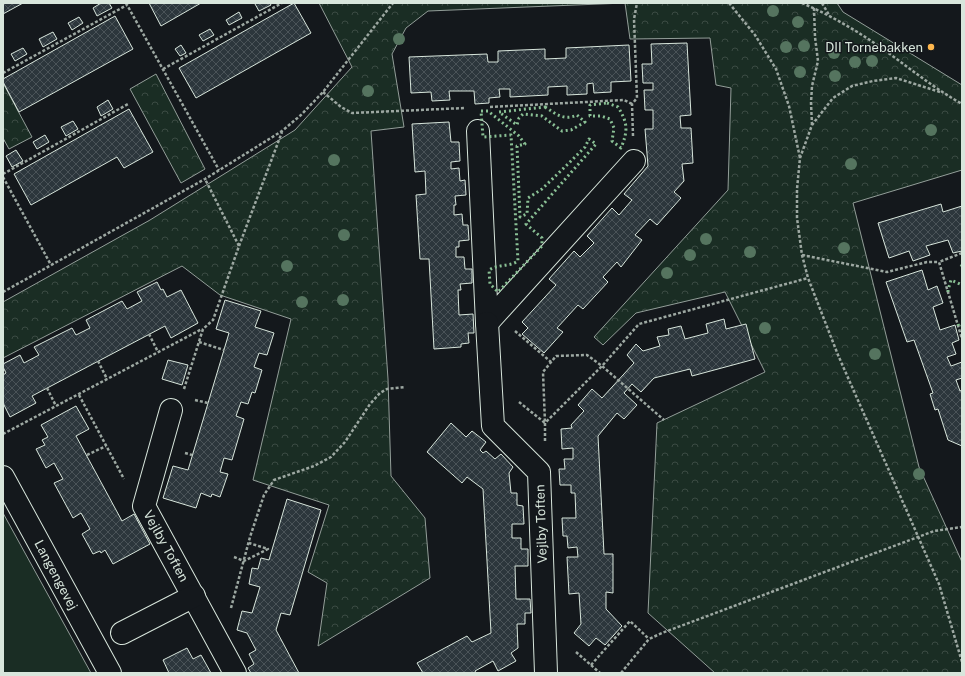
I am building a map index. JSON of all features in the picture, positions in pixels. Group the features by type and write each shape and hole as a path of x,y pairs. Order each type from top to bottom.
{"street":[{"name":"Vejlby Toften","path":"478,131 492,319 491,384 493,426 539,472 546,673"},
{"path":"492,319 634,161"},
{"name":"Vejlby Toften","path":"171,410 144,506 235,673"},
{"name":"Langengevej","path":"3,477 110,673"},
{"path":"122,632 194,596"}],"path":[{"path":"163,69 282,3"},
{"path":"3,292 205,179 282,131 301,115 323,92 393,3"},
{"path":"634,161 632,104 637,98 634,19 638,3"},
{"path":"728,3 755,35 776,69 789,106 800,158"},
{"path":"802,3 829,15 885,51 940,92 962,104"},
{"path":"822,3 829,15"},
{"path":"3,73 126,4 219,170"},
{"path":"812,125 812,86 818,61 814,8"},
{"path":"940,92 896,78 852,86 833,98 812,125 800,158 797,189 797,218 802,255 808,278 838,355 939,584 962,662"},
{"path":"323,92 341,107 352,113 624,100 632,104"},
{"path":"51,265 3,176 128,104"},
{"path":"478,107 478,131"},
{"path":"3,434 203,329 213,320 282,131"},
{"path":"205,179 239,246"},
{"path":"802,255 887,272 926,262 939,262 962,253"},
{"path":"939,262 962,339"},
{"path":"545,423 602,366 639,324 808,278"},
{"path":"492,319 551,362"},
{"path":"171,410 177,412 203,329"},
{"path":"149,334 158,352"},
{"path":"199,342 224,350"},
{"path":"539,472 546,465 543,372 556,356 587,356 602,366 664,420"},
{"path":"98,361 107,379"},
{"path":"491,384 496,384 545,423"},
{"path":"220,645 264,495 274,480 314,466 331,457 345,442 370,404 380,393 387,389 405,387"},
{"path":"47,388 56,406"},
{"path":"79,395 135,498 144,506"},
{"path":"87,455 106,446"},
{"path":"621,673 650,639 662,633 934,531 962,528"},
{"path":"244,561 268,548 249,543"},
{"path":"234,557 244,561"},
{"path":"591,665 630,621 650,639"},
{"path":"576,652 600,673"}],"green space":[{"path":"319,3 625,3 428,11 406,28 392,54 404,127 371,131 388,379 391,476 425,518 430,578 318,646 327,583 308,572 329,505 253,480 291,319 220,295 182,266 3,358 3,302 150,220 295,130 352,67"},
{"path":"625,3 837,3 843,12 962,85 962,170 853,203 919,467 962,562 962,673 715,673 648,613 657,423 765,372 725,292 636,313 603,345 594,337 728,190 731,88 716,85 710,38 630,39"},
{"path":"156,74 205,169 181,183 130,89"},
{"path":"3,83 32,137 9,149 3,138"},
{"path":"3,513 91,673 3,673"}],"building":[{"path":"3,3 23,3 3,14"},
{"path":"101,3 109,3 112,8 97,16 93,8"},
{"path":"149,3 201,3 161,26"},
{"path":"270,3 271,5 259,11 255,4"},
{"path":"294,3 311,33 196,98 179,68"},
{"path":"239,12 242,18 229,25 226,20"},
{"path":"115,16 133,49 19,112 3,82 3,79"},
{"path":"79,17 83,23 72,30 68,23"},
{"path":"210,29 214,35 203,41 199,35"},
{"path":"53,32 57,39 43,47 39,39"},
{"path":"687,43 691,115 680,116 681,128 691,128 693,163 682,164 684,181 674,192 681,198 657,225 650,219 635,235 642,240 621,267 617,262 603,277 608,282 583,309 578,305 557,328 563,332 544,353 522,334 528,328 522,322 556,285 549,279 574,251 580,257 594,243 587,236 612,208 619,215 632,200 624,194 648,166 645,129 653,129 653,110 645,110 644,90 653,90 653,83 643,83 642,64 652,64 651,44"},
{"path":"181,45 186,53 180,56 175,49"},
{"path":"629,45 631,81 611,82 611,92 594,93 593,83 587,84 587,94 567,95 567,86 548,87 548,95 510,97 510,89 499,89 500,97 489,98 489,103 475,104 474,91 449,91 450,100 432,101 431,92 411,93 409,57 487,54 488,62 498,62 498,51 545,49 545,59 566,58 566,48"},
{"path":"23,48 27,54 15,61 11,54"},
{"path":"108,100 113,109 101,116 97,107"},
{"path":"129,109 153,152 124,168 117,157 31,205 14,174"},
{"path":"73,121 78,129 66,136 61,127"},
{"path":"449,122 451,142 459,142 460,161 451,162 451,169 459,168 460,181 465,180 466,195 455,196 456,205 454,205 454,215 462,214 463,225 468,225 469,240 459,241 459,247 456,247 456,257 464,257 465,269 472,269 472,283 460,284 461,290 458,290 459,315 473,314 474,333 468,333 469,343 461,344 461,347 434,349 429,259 420,259 416,195 426,194 425,171 415,172 412,124"},
{"path":"45,135 49,142 37,149 33,142"},
{"path":"16,150 23,161 12,167 6,156"},
{"path":"941,204 943,212 962,206 962,251 953,253 948,240 926,246 930,255 913,261 909,251 889,258 878,223"},
{"path":"922,270 928,290 937,286 943,303 933,307 940,330 955,325 959,340 952,343 956,354 947,357 951,366 962,362 962,378 956,380 960,391 962,390 962,446 948,440 938,409 935,410 930,394 933,393 914,340 907,342 886,282"},
{"path":"157,282 167,297 181,290 198,323 171,338 165,326 32,396 36,403 10,417 3,403 3,375 6,373 3,364 20,355 24,363 39,355 34,347 72,328 76,335 90,328 86,320 122,301 127,309 142,301 137,292"},
{"path":"225,300 261,311 255,327 274,333 267,355 259,353 254,367 262,370 255,393 252,392 248,404 241,402 236,416 244,419 232,460 224,458 220,472 228,474 220,497 212,494 211,497 201,493 196,508 163,498 173,466 188,470 229,333 216,329"},
{"path":"724,319 726,329 746,324 755,359 692,376 690,369 654,378 641,392 632,384 624,393 637,405 624,419 617,413 598,436 604,554 613,554 613,593 606,592 606,609 622,626 605,645 596,638 589,646 574,633 581,624 579,593 569,594 567,557 578,557 577,547 568,548 567,536 563,536 562,518 576,518 575,493 571,493 571,485 560,485 559,469 565,469 564,459 573,459 573,448 562,449 561,429 572,428 571,425 584,411 578,405 592,389 602,398 634,363 627,355 636,344 643,351 660,346 657,337 669,335 668,329 681,326 685,339 708,333 706,324"},
{"path":"168,360 188,365 182,385 162,379"},
{"path":"76,406 89,429 76,436 122,521 134,514 150,544 113,564 105,550 101,553 100,551 93,554 82,534 90,529 81,513 73,518 54,483 63,479 54,463 46,468 36,449 45,445 42,440 48,437 41,425"},
{"path":"451,423 466,437 472,431 486,442 480,450 483,453 486,451 495,459 501,454 513,467 509,473 511,493 517,493 517,505 523,506 524,524 512,524 512,538 521,538 521,549 528,549 528,566 515,566 516,599 530,599 531,613 525,613 525,624 517,624 518,648 511,653 516,661 498,671 493,661 475,671 476,673 423,673 417,663 467,636 472,642 491,633 483,489 467,477 462,483 427,452"},
{"path":"287,499 321,510 290,615 281,613 276,630 299,673 251,673 248,668 254,664 249,654 256,650 247,633 237,630 242,611 252,613 260,587 249,584 252,568 258,569 261,558 269,560"},
{"path":"187,648 193,659 201,655 211,673 169,673 163,660"}],"hedge":[{"path":"607,103 618,107 624,118 626,132 621,148 612,141 614,128 610,119 601,116 590,116 590,105 607,103"},
{"path":"545,107 560,116 572,117 577,115 585,122 571,130 562,131 542,116 523,114 519,118 517,125 499,112 545,107"},
{"path":"481,111 488,111 519,136 525,144 517,146 520,217 527,214 528,198 542,189 569,163 585,147 589,139 596,144 526,224 542,238 542,246 498,292 490,284 489,270 518,261 511,135 483,137 481,111"},
{"path":"962,265 962,269"},
{"path":"948,292 951,280 962,285"},
{"path":"958,324 959,327 962,326"}],"place":[{"name":"DII Tornebakken","path":"931,47"}]}
